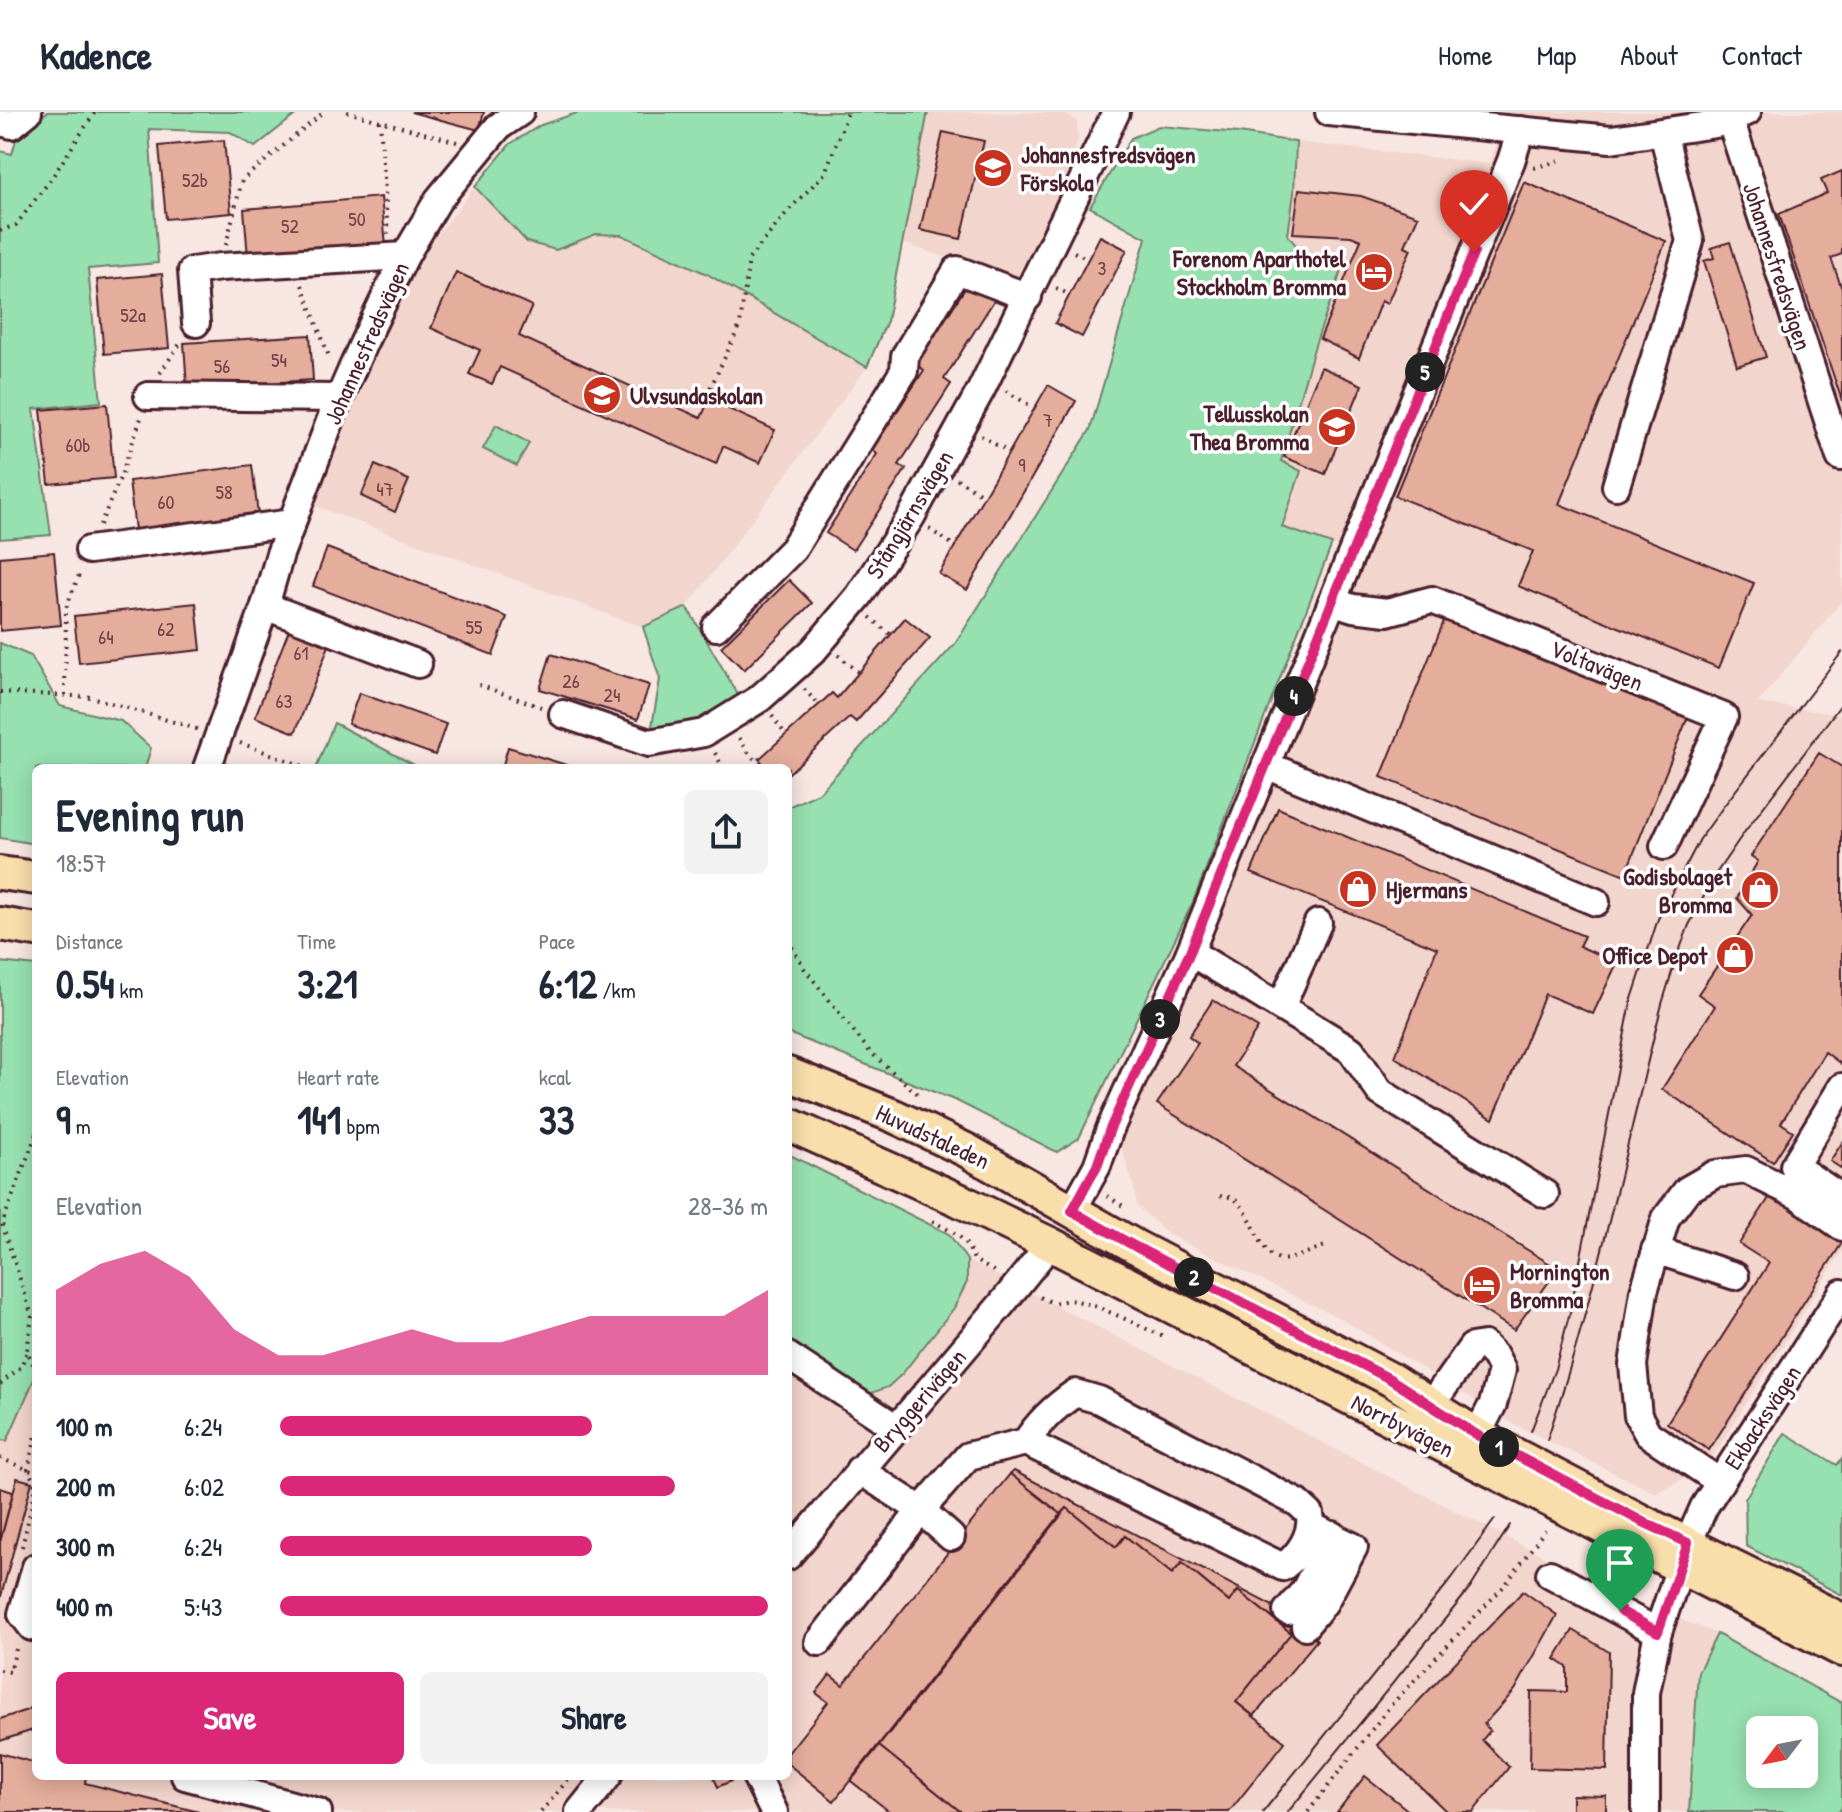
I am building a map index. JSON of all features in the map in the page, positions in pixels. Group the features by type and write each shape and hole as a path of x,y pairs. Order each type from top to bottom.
{"main road":[{"name":"Huvudstaleden","path":"792,1076 894,1116 954,1145 999,1167 1072,1211"},
{"name":"Huvudstaleden","path":"792,1126 1050,1244"},
{"path":"1050,1244 1072,1211"},
{"name":"Norrbyvägen","path":"1072,1211 1390,1379 1477,1435 1641,1521 1684,1555 1842,1650"},
{"name":"Norrbyvägen","path":"1050,1244 1684,1555 1842,1620"}],"street":[{"path":"0,122 12,125 28,112"},
{"name":"Johannesfredsvägen","path":"208,764 265,606 280,554 397,256 480,148 498,127 520,112"},
{"name":"Stångjärnsvägen","path":"563,714 649,743 704,733 759,699 813,651 859,596 906,524 986,380 1116,112"},
{"name":"Johannesfredsvägen","path":"1329,112 1433,123 1518,121 1611,139 1716,124 1738,116 1842,457"},
{"path":"1072,1211 1097,1166 1110,1129 1190,952 1505,175 1518,121"},
{"path":"1616,486 1690,241 1663,132"},
{"path":"196,323 192,271 397,256"},
{"path":"716,627 793,549 904,371 905,356 957,270 1028,297"},
{"path":"148,396 341,394"},
{"path":"89,550 292,523"},
{"name":"Voltavägen","path":"1332,601 1353,608 1387,612 1432,600 1724,717 1664,846"},
{"path":"265,606 418,664"},
{"path":"1266,765 1596,902"},
{"path":"1281,1007 1318,923"},
{"path":"1190,952 1351,1050 1380,1092 1545,1194"},
{"path":"1842,1087 1794,1166 1842,1198"},
{"path":"1720,1482 1648,1434 1638,1416 1633,1365 1644,1291 1666,1218 1687,1190 1715,1174 1746,1170 1797,1195 1842,1227"},
{"name":"Bryggerivägen","path":"792,1551 1050,1244"},
{"path":"1655,1250 1735,1276"},
{"name":"Ekbacksvägen","path":"1646,1812 1646,1693 1658,1632 1684,1555 1704,1507 1842,1293"},
{"path":"1431,1405 1472,1347 1484,1345 1495,1356 1502,1370 1493,1404 1477,1435"},
{"path":"792,1366 895,1427"},
{"path":"1026,1442 1033,1430 1075,1393 1099,1400 1298,1503 1322,1531 1354,1547 1324,1603 1296,1619"},
{"path":"819,1642 921,1510 968,1456 1026,1442 1283,1567 1322,1531"},
{"path":"859,1470 921,1510 951,1537"},
{"path":"1550,1574 1658,1632"},
{"path":"32,1580 22,1614 32,1627"},
{"path":"200,1780 318,1812"},
{"path":"579,1812 605,1780"},
{"path":"758,1780 774,1812"}],"path":[{"path":"0,231 16,225 95,112"},
{"path":"221,267 242,180 324,112"},
{"path":"347,112 480,148"},
{"path":"707,395 740,325 749,259 788,211 825,173 848,112"},
{"path":"380,121 397,256"},
{"path":"294,264 341,394"},
{"path":"65,695 66,608 121,476 148,396 162,368 196,323"},
{"path":"986,380 1034,408"},
{"path":"962,424 1009,452"},
{"path":"479,685 563,714"},
{"path":"0,692 91,697 298,764"},
{"path":"792,947 804,968 870,1052 922,1098"},
{"path":"0,1384 21,1367 27,1351 32,1316 2,1224 32,1145"},
{"path":"1220,1196 1234,1198 1245,1210 1265,1250 1279,1258 1287,1259 1325,1246"},
{"path":"27,1351 32,1362"},
{"path":"0,1458 32,1471"},
{"path":"1308,1812 1391,1705 1506,1584 1547,1528"},
{"path":"0,1670 10,1672 27,1636"},
{"path":"541,1812 568,1780"}],"shaded area":[{"name":"Johannesfredsvägen Förskola","path":"928,112 1063,113 1077,121 1078,140 1061,197 1016,280 902,243"},
{"path":"1504,112 1842,112 1842,600 1758,703 1842,715 1842,1251 1706,1467 1656,1493 1512,1423 1342,1319 1169,1235 1137,1206 1133,1183 1113,1121 1340,548 1282,527 1301,471 1281,461 1315,345 1347,256 1302,253 1288,235 1296,142 1491,164"},
{"name":"Ulvsundaskolan","path":"475,187 528,242 556,250 596,234 622,235 707,274 867,367 687,607 643,627 313,505 344,424 428,247"},
{"path":"967,1260 1621,1596 1717,1634 1698,1672 1689,1812 0,1812 0,1440 7,1440 32,1384 32,1780 792,1780 792,1346 848,1388 888,1387 902,1374 954,1308 967,1282"}],"green space":[{"path":"47,112 299,112 255,147 230,132 149,129 158,263 88,269 101,402 34,409 51,535 0,539 0,151 12,154 17,136"},
{"path":"580,112 928,112 887,321 867,367 707,274 622,235 596,234 556,250 527,242 475,187 510,144 541,125"},
{"path":"1159,126 1296,142 1288,235 1302,253 1347,255 1315,345 1281,461 1301,471 1282,527 1332,544 1193,902 1079,1138 1057,1152 959,1102 792,1035 792,805 819,793 955,644 1090,430 1146,238 1090,207 1131,138"},
{"path":"496,425 529,443 517,466 483,449"},
{"path":"687,607 740,698 696,722 651,732 660,679 643,627"},
{"path":"0,643 31,656 60,706 121,721 151,748 146,764 32,764 32,843 0,838"},
{"path":"334,723 412,764 318,764"},
{"path":"0,962 32,966 32,1384 7,1441 0,1440"},
{"path":"792,1156 949,1234 967,1260 967,1282 954,1308 902,1374 888,1387 869,1394 848,1388 792,1346"},
{"path":"1785,1433 1837,1465 1842,1458 1842,1595 1746,1546 1745,1499"},
{"path":"1717,1634 1842,1703 1842,1807 1839,1812 1689,1812 1698,1672"}],"building":[{"path":"411,112 484,112 479,130"},
{"path":"943,132 984,141 961,239 920,230"},
{"path":"224,140 231,213 166,219 159,146"},
{"path":"1842,171 1842,254 1831,258 1842,289 1842,401 1779,214 1827,193 1821,180"},
{"path":"1524,182 1666,241 1559,504 1754,583 1719,668 1518,586 1533,551 1395,496"},
{"name":"Forenom Aparthotel Stockholm Bromma","path":"1299,189 1361,196 1418,216 1405,246 1411,249 1387,304 1381,301 1359,358 1320,339 1361,240 1351,236 1293,233"},
{"path":"381,197 386,245 248,257 244,209"},
{"path":"1100,236 1127,250 1082,337 1055,323"},
{"path":"1730,242 1766,357 1737,366 1704,261 1714,258 1711,248"},
{"path":"456,272 532,306 519,336 701,418 709,400 775,430 760,463 723,446 716,464 500,367 492,384 469,374 480,350 431,328"},
{"path":"162,274 169,348 104,354 97,280"},
{"path":"969,282 995,299 944,379 951,384 899,465 906,469 853,550 826,533 877,454 872,450 924,370 916,365"},
{"path":"310,335 313,380 187,388 184,343"},
{"path":"1321,367 1362,385 1325,474 1284,457"},
{"path":"1048,385 1076,401 967,590 939,574"},
{"path":"107,404 114,478 49,484 41,410"},
{"path":"252,465 258,515 135,530 129,481"},
{"path":"375,465 409,480 395,512 361,496"},
{"path":"327,548 507,617 493,655 313,586"},
{"path":"54,552 61,625 0,631 0,557"},
{"path":"789,580 812,603 744,670 721,647"},
{"path":"196,603 201,650 79,663 74,616"},
{"path":"1448,611 1691,709 1625,875 1381,777"},
{"path":"905,618 930,638 856,722 850,717 792,770 792,764 763,764 759,759 832,693 837,698"},
{"path":"290,627 330,643 295,733 255,717"},
{"path":"551,654 649,685 638,719 540,689"},
{"path":"359,693 446,724 435,755 348,724"},
{"path":"508,747 563,764 503,764"},
{"path":"1819,753 1842,767 1842,1062 1825,1052 1781,1123 1793,1131 1773,1162 1662,1089 1715,1006 1698,994 1752,915 1737,898 1758,861 1751,856"},
{"path":"1278,808 1584,936 1579,946 1617,963 1593,1014 1545,994 1493,1119 1395,1057 1437,948 1251,873"},
{"path":"1213,1000 1258,1028 1233,1066 1558,1269 1514,1330 1157,1104 1198,1043 1189,1036"},
{"path":"1842,1143 1842,1169 1830,1161"},
{"path":"1771,1195 1842,1240 1842,1243 1709,1450 1667,1423 1769,1263 1739,1244"},
{"path":"1014,1471 1271,1605 1317,1640 1254,1716 1236,1702 1291,1633 1238,1591 1229,1602 1182,1563 1172,1574 1125,1536 1116,1547 1067,1508 1061,1514 1010,1474"},
{"path":"1010,1474 1061,1514 834,1801 792,1767 792,1748 828,1702 816,1693 830,1675 843,1685"},
{"path":"17,1478 32,1482 0,1600 0,1542"},
{"path":"0,1488 13,1492 0,1542"},
{"path":"1067,1508 1116,1547 1125,1536 1172,1574 1182,1563 1229,1602 1238,1591 1291,1633 1236,1702 1285,1742 1229,1812 961,1812 879,1746"},
{"path":"1523,1591 1557,1615 1515,1690 1484,1724 1490,1731 1482,1740 1509,1767 1473,1812 1447,1812 1377,1745"},
{"path":"1573,1630 1609,1652 1607,1770 1530,1768 1531,1691 1567,1692 1567,1667 1555,1659"},
{"path":"32,1706 32,1730 0,1741 0,1719"},
{"path":"879,1746 961,1812 890,1812 851,1781"},
{"path":"0,1753 32,1762 32,1780 85,1780 85,1783 199,1812 0,1812"},
{"path":"1365,1776 1410,1812 1337,1812"},
{"path":"715,1780 731,1780 731,1781 718,1787"},
{"path":"1572,1795 1606,1796 1606,1812 1572,1812"}],"tram line":[{"path":"1531,1431 1555,1369 1570,1312 1631,1002 1658,919 1700,839 1842,652"},
{"path":"1547,1440 1595,1278 1662,1004 1689,925 1715,875 1743,834 1842,703"},
{"path":"1263,1812 1452,1578 1495,1519"},
{"path":"1288,1812 1471,1587 1510,1525"}],"place":[{"name":"Johannesfredsvägen Förskola","path":"993,168"},
{"name":"Forenom Aparthotel Stockholm Bromma","path":"1374,272"},
{"name":"Ulvsundaskolan","path":"602,395"},
{"name":"Tellusskolan Thea Bromma","path":"1337,427"},
{"name":"Hjermans","path":"1358,889"},
{"name":"Godisbolaget Bromma","path":"1760,890"},
{"name":"Office Depot","path":"1735,955"},
{"name":"Mornington Bromma","path":"1482,1285"}],"route":[{"path":"1474,252 1190,952 1110,1129 1097,1166 1072,1211 1390,1379 1477,1435 1688,1543 1658,1632 1620,1611"}]}
